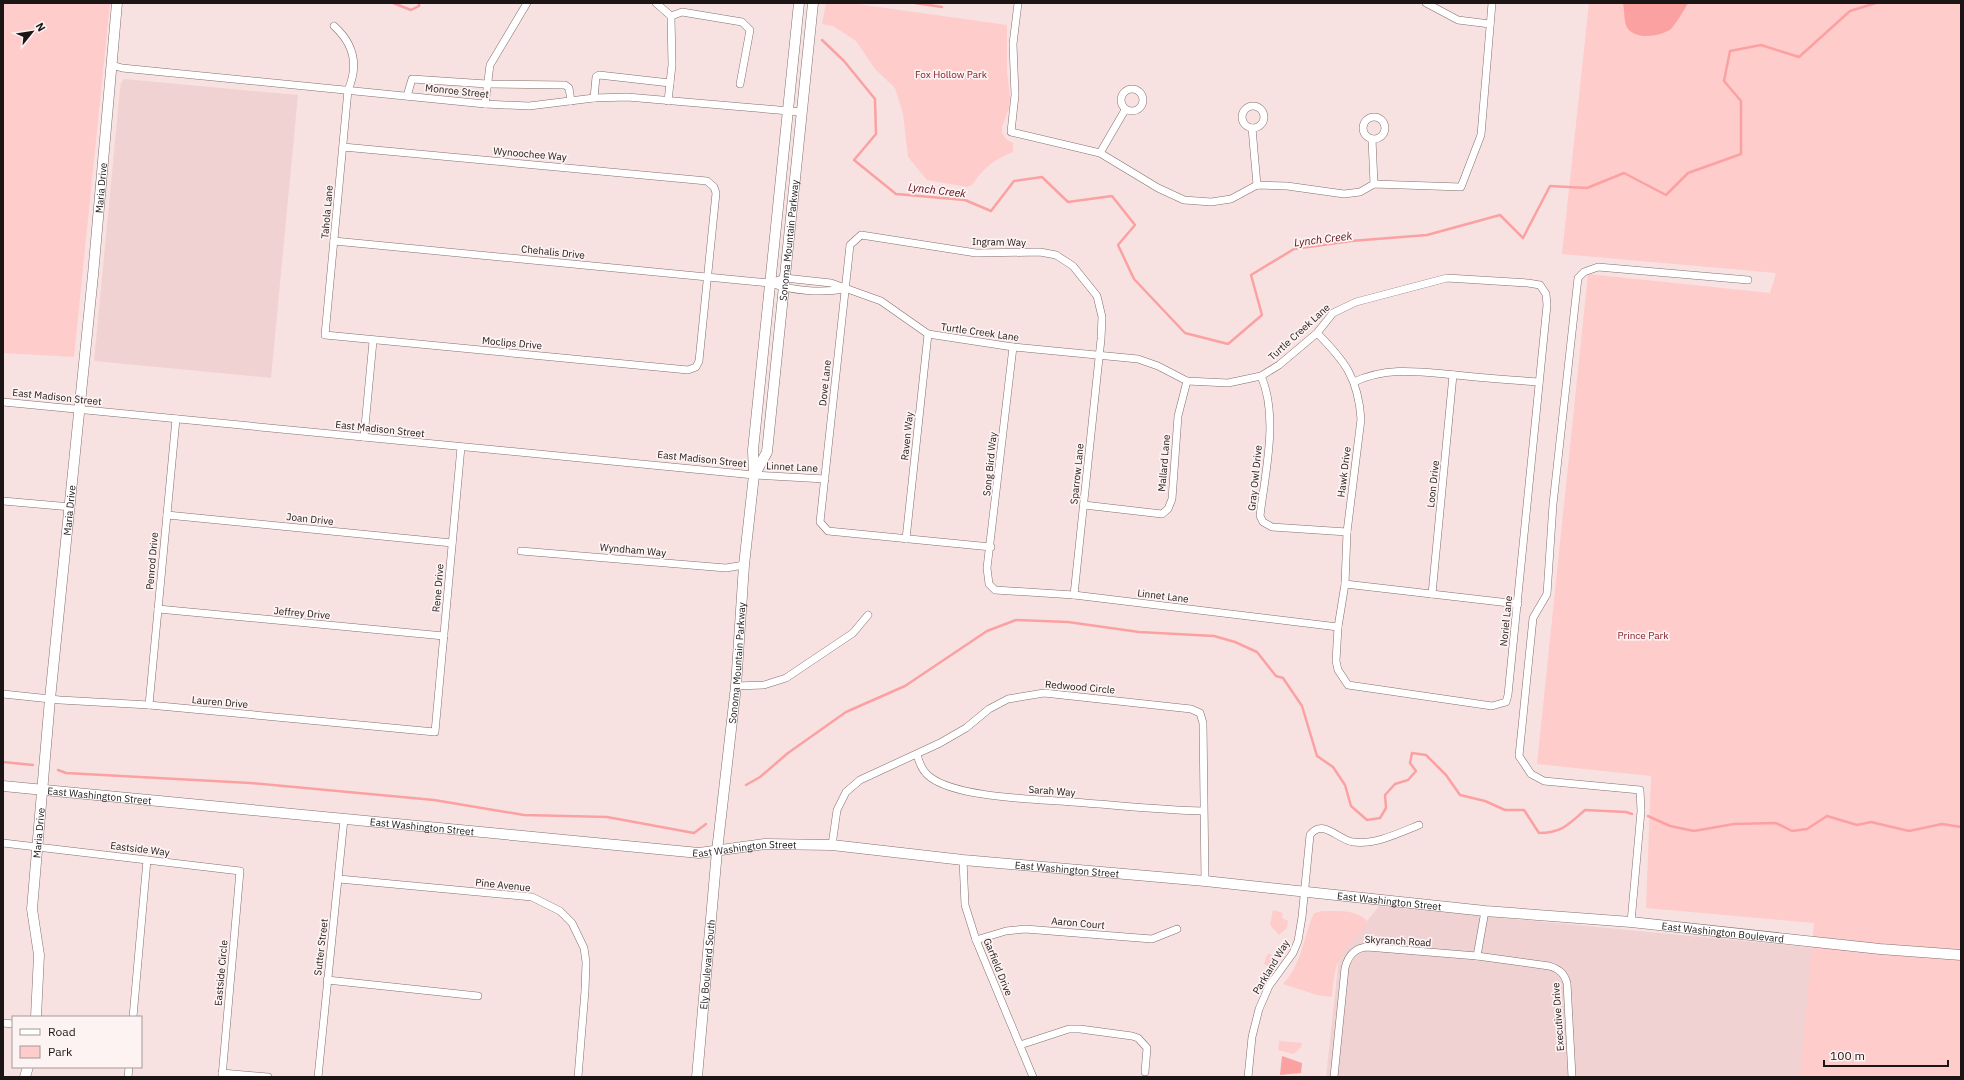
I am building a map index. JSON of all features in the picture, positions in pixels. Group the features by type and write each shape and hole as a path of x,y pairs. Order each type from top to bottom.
{"main road":[{"name":"Maria Drive","path":"36,1016 39,955 32,909 37,846 50,699 80,409 117,3"},
{"name":"Sonoma Mountain Parkway","path":"717,851 736,686 744,565 754,474 753,450 799,3"},
{"name":"Sonoma Mountain Parkway","path":"754,474 767,452 813,3"},
{"name":"East Washington Street","path":"3,786 699,853 765,844 832,845 963,860 1205,881 1486,911"},
{"name":"Ely Boulevard South","path":"697,1077 717,851"},
{"name":"East Washington Boulevard","path":"1486,911 1631,922 1880,949 1961,955"}],"street":[{"path":"485,104 490,64 527,3"},
{"path":"656,3 671,16 672,65 668,101"},
{"path":"1018,3 1013,44 1015,95 1011,132 1100,152 1158,188 1184,200 1211,202 1231,199 1257,185 1287,186 1344,194 1360,192 1374,184 1461,187 1481,135 1492,3"},
{"path":"1426,3 1458,20 1490,24"},
{"path":"671,16 682,12 742,22 750,30 740,84"},
{"name":"Tahola Lane","path":"325,335 342,147 348,90 352,80 353,56 350,44 334,26"},
{"name":"Monroe Street","path":"112,64 122,68 485,104 529,106 594,98 627,97 802,112"},
{"path":"594,98 594,82 596,77 600,75 670,83"},
{"path":"407,96 412,79 488,84 564,85 569,88 571,101"},
{"path":"1100,152 1126,110"},
{"path":"1252,128 1257,185"},
{"path":"1372,139 1374,184"},
{"name":"Wynoochee Way","path":"342,147 708,181 714,186 716,193 707,277"},
{"name":"Ingram Way","path":"845,289 850,245 862,235 976,252 1040,252 1056,255 1073,266 1097,296 1102,317 1099,354"},
{"name":"Chehalis Drive","path":"334,241 770,283"},
{"path":"1631,922 1641,811 1640,790 1544,781 1532,774 1519,756 1532,618 1547,594 1553,504 1578,278 1584,272 1598,267 1748,280"},
{"name":"Moclips Drive","path":"325,335 373,341 688,370 696,367 699,361 707,277"},
{"name":"Turtle Creek Lane","path":"770,283 784,283 830,292 845,289 881,301 928,334 1013,347 1099,354 1138,359 1158,366 1187,381 1228,383 1261,376 1279,365 1317,333 1333,314 1356,302 1447,278 1528,283 1540,285 1546,294 1547,305 1539,382"},
{"name":"Dove Lane","path":"825,479 845,289"},
{"name":"Hawk Drive","path":"1317,333 1344,362 1354,382 1360,400 1361,419 1347,532 1345,584 1338,627 1336,661 1338,670 1348,685"},
{"name":"Raven Way","path":"906,539 928,334"},
{"path":"364,437 373,341"},
{"name":"Song Bird Way","path":"989,584 987,568 1013,347"},
{"name":"Sparrow Lane","path":"1074,595 1099,354"},
{"path":"1354,382 1369,375 1386,372 1421,371 1539,382"},
{"name":"Loon Drive","path":"1432,594 1453,375"},
{"name":"Gray Owl Drive","path":"1261,376 1270,407 1268,452 1260,516 1263,522 1272,527 1347,532"},
{"name":"Mallard Lane","path":"1084,505 1162,514 1168,509 1172,499 1178,416 1187,381"},
{"name":"Noriel Lane","path":"1348,685 1492,706 1502,705 1506,702 1518,604 1539,382"},
{"name":"East Madison Street","path":"3,402 754,474"},
{"name":"Penrod Drive","path":"149,705 176,419"},
{"name":"Rene Drive","path":"435,732 460,446"},
{"name":"Linnet Lane","path":"754,474 825,479 820,522 823,528 828,531 990,547"},
{"path":"3,501 70,507"},
{"name":"Joan Drive","path":"166,516 452,543"},
{"name":"Wyndham Way","path":"521,551 726,568 744,565"},
{"name":"Linnet Lane","path":"989,584 995,590 1074,595 1338,627"},
{"path":"1345,584 1518,604"},
{"name":"Jeffrey Drive","path":"158,609 444,636"},
{"path":"736,686 764,685 786,678 853,633 868,615"},
{"name":"Redwood Circle","path":"832,845 837,810 846,792 860,780 874,772 940,743 966,728 989,709 1008,700 1027,695 1044,693 1191,708 1200,713 1203,723 1205,881"},
{"name":"Lauren Drive","path":"3,694 50,699 149,705 435,732"},
{"name":"Sarah Way","path":"917,754 920,766 929,777 943,784 974,793 1136,809 1203,811"},
{"name":"Sutter Street","path":"318,1077 344,819"},
{"name":"Parkland Way","path":"1248,1077 1255,1020 1269,986 1296,947 1302,917 1310,835 1316,829 1323,828 1352,842 1360,843 1396,834 1419,825"},
{"name":"Eastside Way","path":"3,843 240,871"},
{"path":"133,1016 147,860"},
{"name":"Garfield Drive","path":"963,860 965,905 976,940 1033,1077"},
{"name":"Eastside Circle","path":"222,1075 240,871"},
{"name":"Pine Avenue","path":"339,879 532,897 560,911 572,923 578,935 586,962 578,1077"},
{"path":"1477,956 1486,911"},
{"name":"Aaron Court","path":"976,940 1006,931 1025,929 1152,939 1177,928"},
{"name":"Skyranch Road","path":"1334,1077 1345,968 1352,953 1362,947 1367,947 1477,956"},
{"name":"Executive Drive","path":"1477,956 1549,966 1557,968 1565,976 1567,983 1572,1077"},
{"path":"327,980 478,996"},
{"path":"1020,1046 1069,1029 1080,1028 1132,1036 1138,1038 1147,1048 1145,1072"},
{"path":"222,1075 268,1077"}],"shaded area":[{"path":"1623,3 1688,3 1671,29 1662,34 1644,36 1633,33 1627,27"},
{"path":"124,79 298,95 271,378 94,361 120,89 121,83"},
{"path":"1379,906 1816,948 1804,1077 1326,1077 1339,957"},
{"path":"1282,1056 1302,1063 1301,1073 1280,1075"}],"green space":[{"path":"3,3 110,3 74,357 3,353"},
{"name":"Fox Hollow Park","path":"826,3 850,3 1007,25 1007,71 1010,97 1009,108 1002,127 1002,133 1007,140 1013,143 1013,152 990,165 972,185 967,187 927,180 908,157 903,114 895,88 875,69 856,41 833,26 822,24"},
{"name":"Prince Park","path":"1589,3 1961,3 1961,1077 1800,1077 1814,923 1646,908 1651,776 1537,764 1588,274 1770,293 1776,273 1562,254"},
{"path":"1273,910 1283,913 1282,918 1288,921 1287,928 1279,935 1270,925"},
{"path":"1322,911 1340,911 1358,914 1367,921 1365,926 1340,958 1335,973 1332,997 1317,995 1283,984 1294,968 1302,950 1314,913"},
{"path":"1269,954 1276,956 1277,959 1271,968 1264,964 1267,955"},
{"path":"1279,1041 1302,1043 1301,1047 1294,1054 1278,1050"}],"waterway":[{"name":"Lynch Creek","path":"393,3 411,10 419,6 419,3"},
{"path":"915,3 942,7"},
{"name":"Lynch Creek","path":"822,40 844,61 875,99 876,134 854,160 896,194 965,200 991,211 1014,181 1042,177 1068,202 1112,196 1135,225 1118,245 1134,279 1185,333 1228,344 1262,315 1251,275 1294,249 1351,241 1427,235 1500,215 1523,238 1550,186 1587,188 1624,173 1666,195 1688,173 1741,154 1741,101 1724,81 1730,51 1761,45 1799,57 1850,11 1876,3"},
{"path":"746,785 760,777 788,753 846,712 905,686 987,631 1016,620 1068,622 1139,632 1214,636 1235,642 1257,652 1276,676 1283,678 1302,706 1317,756 1333,767 1345,785 1351,806 1367,820 1380,818 1386,808 1385,795 1395,784 1408,780 1416,771 1410,763 1412,753 1426,755 1446,775 1460,795 1485,801 1505,810 1524,810 1539,833 1547,833 1565,827 1585,810 1626,812 1632,814"},
{"path":"3,762 33,765"},
{"path":"58,770 66,773 250,783 434,800 524,815 607,817 694,833 706,824"},
{"path":"1648,816 1670,826 1694,831 1734,824 1776,823 1792,831 1807,829 1827,816 1857,825 1871,822 1909,831 1942,824 1961,827"}]}
